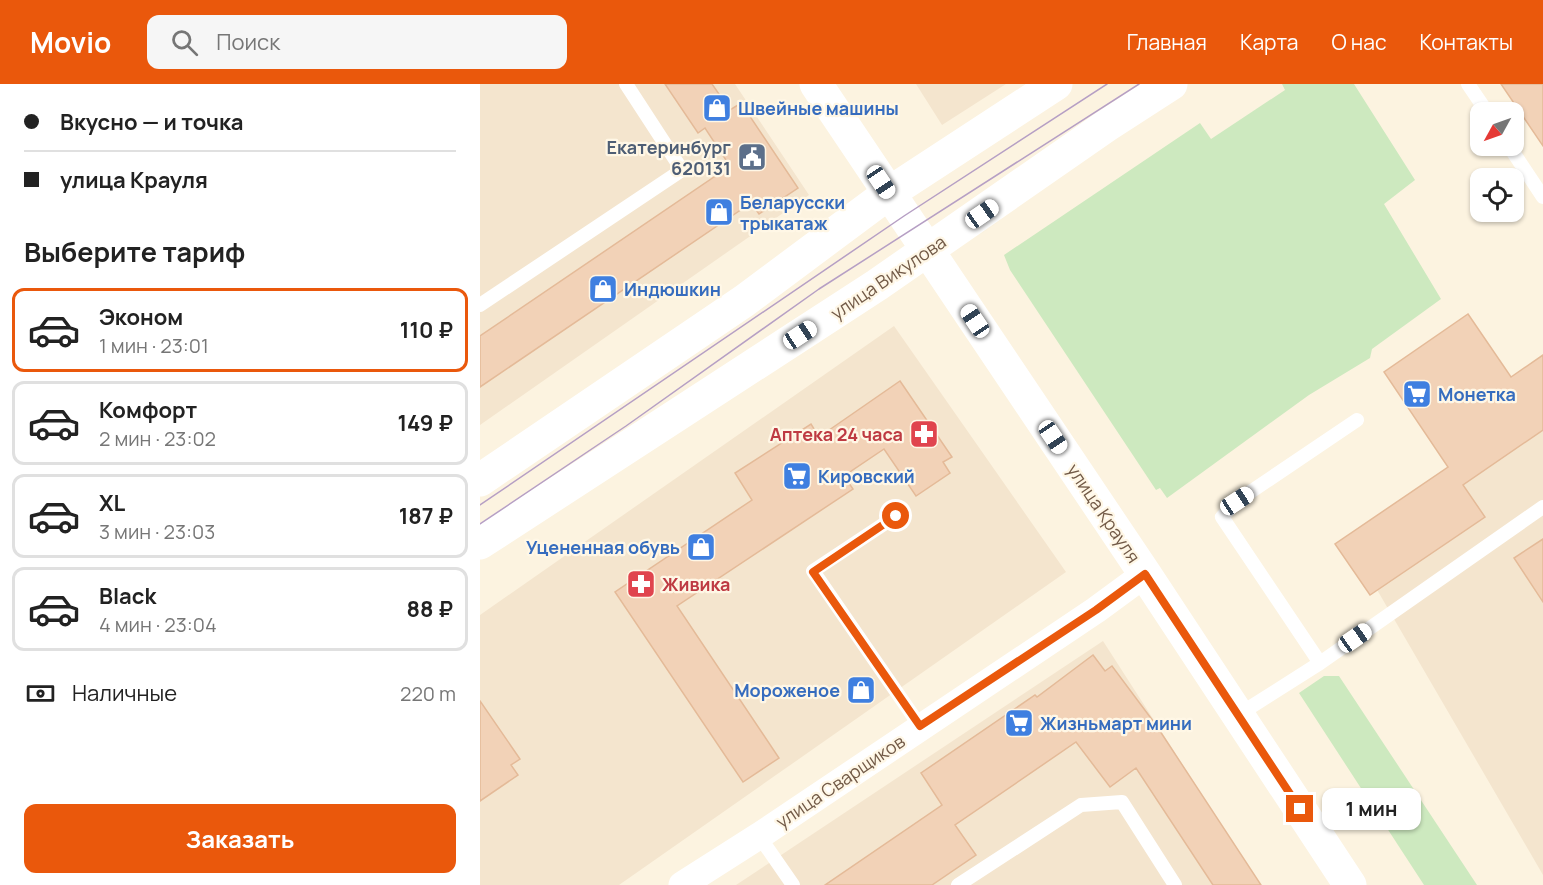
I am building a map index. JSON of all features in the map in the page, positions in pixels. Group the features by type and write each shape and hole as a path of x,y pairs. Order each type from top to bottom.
{"street":[{"name":"улица Крауля","path":"816,84 1145,574 1350,885"},
{"path":"480,480 744,301 889,193 1056,84"},
{"name":"улица Викулова","path":"480,543 877,285 1106,126 1171,84"},
{"name":"улица Сварщиков","path":"682,885 1096,610 1145,574"}],"lane":[{"path":"480,305 682,170 626,84"},
{"path":"1468,84 1480,102"},
{"path":"1516,156 1543,197"},
{"path":"1320,663 1222,517 1237,501 1357,420"},
{"path":"1238,715 1320,663 1543,507"},
{"path":"896,516 813,572 920,726"},
{"path":"958,885 1081,805 1122,802 1175,885"},
{"path":"759,836 793,885"}],"shaded area":[{"path":"480,84 735,84 809,195 480,425"},
{"path":"916,84 1006,84 942,125"},
{"path":"894,326 1066,572 619,885 480,885 480,615"},
{"path":"1543,408 1543,875 1369,576 1440,490"},
{"path":"1103,641 1260,885 736,885"}],"green space":[{"path":"1282,84 1354,84 1415,180 1384,204 1441,299 1372,349 1370,358 1309,395 1167,498 1160,488 1156,490 1010,270 1004,255 1200,123 1211,139 1285,90"},
{"path":"1324,676 1339,676 1477,885 1424,885 1299,693"}],"building":[{"path":"665,84 712,84 730,110 741,103 798,188 759,214 751,203 480,387 480,336 730,166 705,128 698,133"},
{"path":"1501,84 1543,84 1543,146 1524,118 1524,102 1513,102"},
{"path":"1468,314 1511,377 1543,355 1543,430 1463,485 1485,517 1370,595 1335,544 1448,467 1384,372"},
{"path":"900,381 952,457 943,462 950,473 916,496 884,449 844,476 853,489 677,606 779,758 743,782 615,592 752,500 735,473 811,424 819,437"},
{"path":"1543,539 1543,602 1514,558"},
{"path":"1093,655 1105,671 1112,666 1156,725 1261,885 1213,885 1136,768 1110,787 1076,742 955,825 976,855 932,885 825,885 942,805 921,773 1035,695 1037,697"},
{"path":"480,701 520,759 511,765 518,775 480,801"}],"tram line":[{"path":"480,505 904,216 1107,84"},
{"path":"480,524 626,426 819,289 1139,84"}],"place":[{"name":"Швейные машины","path":"717,108"},
{"name":"Екатеринбург 620131","path":"752,157"},
{"name":"Беларусски трыкатаж","path":"719,212"},
{"name":"Индюшкин","path":"603,289"},
{"name":"Монетка","path":"1417,394"},
{"name":"Аптека 24 часа","path":"924,434"},
{"name":"Кировский","path":"797,476"},
{"name":"Уцененная обувь","path":"701,547"},
{"name":"Живика","path":"641,584"},
{"name":"Мороженое","path":"861,690"},
{"name":"Жизньмарт мини","path":"1019,723"}],"route":[{"path":"896,516 813,572 920,726 1096,610 1145,574 1300,809"}]}
